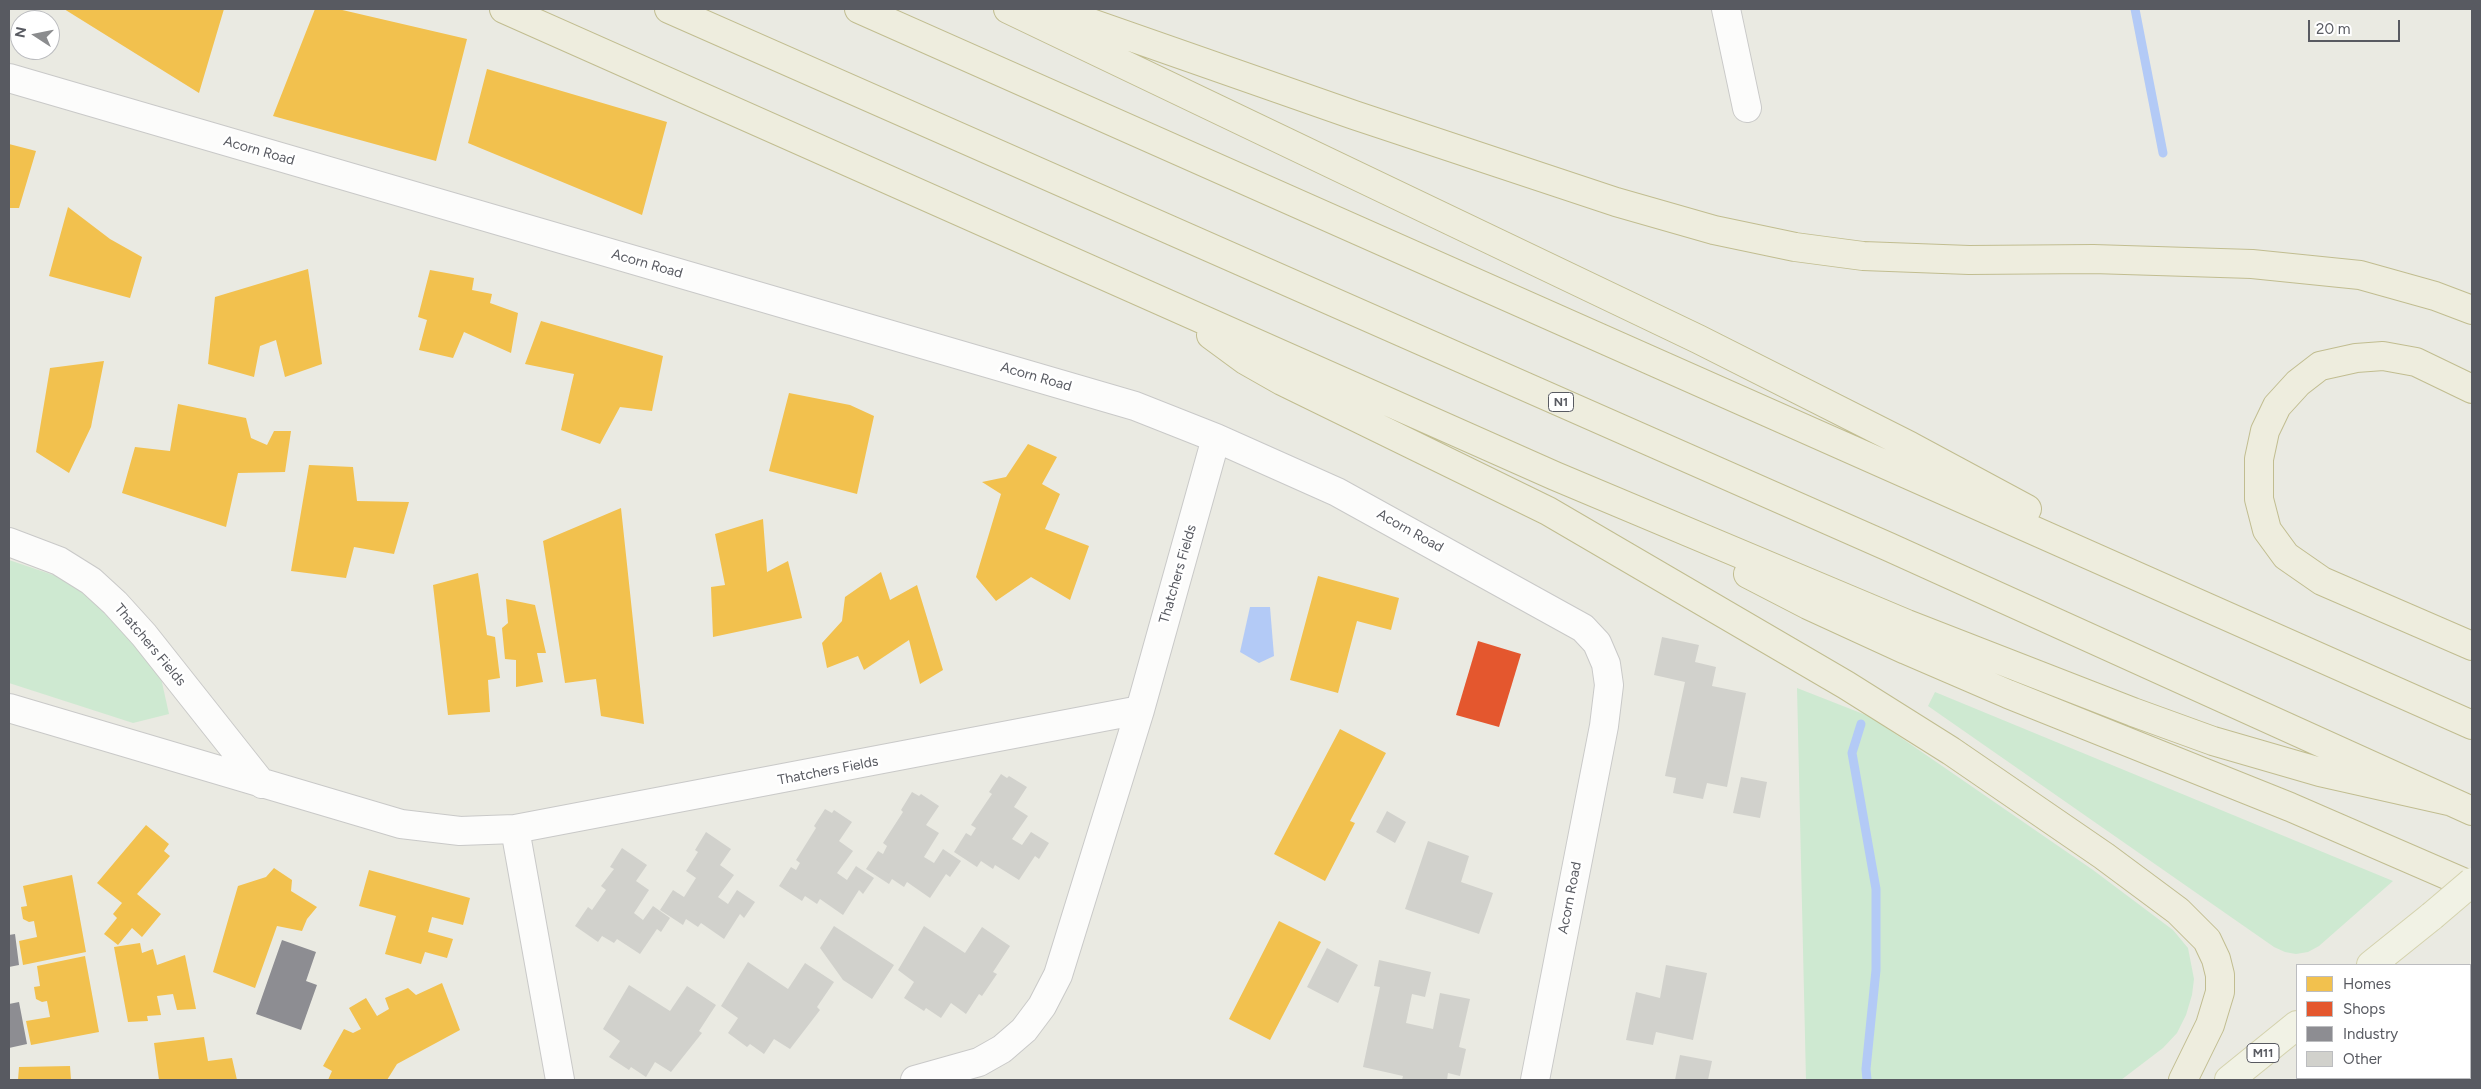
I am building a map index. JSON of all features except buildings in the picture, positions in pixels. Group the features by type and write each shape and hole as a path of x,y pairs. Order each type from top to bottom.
{"highway":[{"path":"504,9 1555,476 1916,627 2213,741 2320,772 2461,806"},
{"name":"N1","path":"669,9 1889,547 2461,806"},
{"path":"859,9 2472,725"},
{"path":"1008,9 1707,343 1910,446 2207,607"},
{"path":"1051,9 1354,115 1616,202 1714,230 1795,247 1863,256 1968,260 2093,259 2252,264 2360,275 2435,296 2472,310"},
{"path":"1170,304 1252,364 1548,511 1846,685 1951,751 2104,856 2178,911 2207,940 2216,959 2220,975 2220,992 2210,1025 2183,1080"},
{"path":"2472,389 2416,362 2383,356 2356,358 2320,366 2298,383 2277,406 2265,431 2260,459 2258,499 2267,530 2286,556 2322,581 2472,646"},
{"path":"1625,505 1711,556 1808,606 2008,694 2290,806 2472,886"}],"main road":[{"path":"2372,964 2472,882"},
{"name":"M11","path":"2229,1080 2296,1027"}],"street":[{"path":"1726,9 1747,108"},
{"name":"Acorn Road","path":"9,78 1134,406 1216,438 1337,492 1584,628 1596,643 1606,664 1609,685 1604,726 1534,1080"},
{"name":"Thatchers Fields","path":"915,1080 978,1062 1002,1049 1024,1030 1042,1006 1058,975 1140,710 1216,438"},
{"name":"Thatchers Fields","path":"9,542 59,561 91,581 114,602 144,635 262,784"},
{"name":"Thatchers Fields","path":"9,708 401,824 460,831 515,829 1140,710"},
{"path":"515,829 560,1080"}],"green space":[{"path":"9,560 74,582 159,669 169,714 133,723 9,683"},
{"path":"1797,688 1871,717 2093,870 2173,930 2188,948 2194,979 2192,995 2186,1015 2177,1033 2163,1048 2121,1080 1806,1080"},
{"path":"1935,692 2393,881 2319,946 2308,952 2296,954 2285,952 2274,947 1928,706"}],"water":[{"path":"1250,607 1270,607 1274,656 1259,663 1240,652"}],"waterway":[{"path":"2135,9 2163,153"},
{"path":"1861,724 1852,753 1876,889 1876,970 1866,1069 1867,1080"}]}
